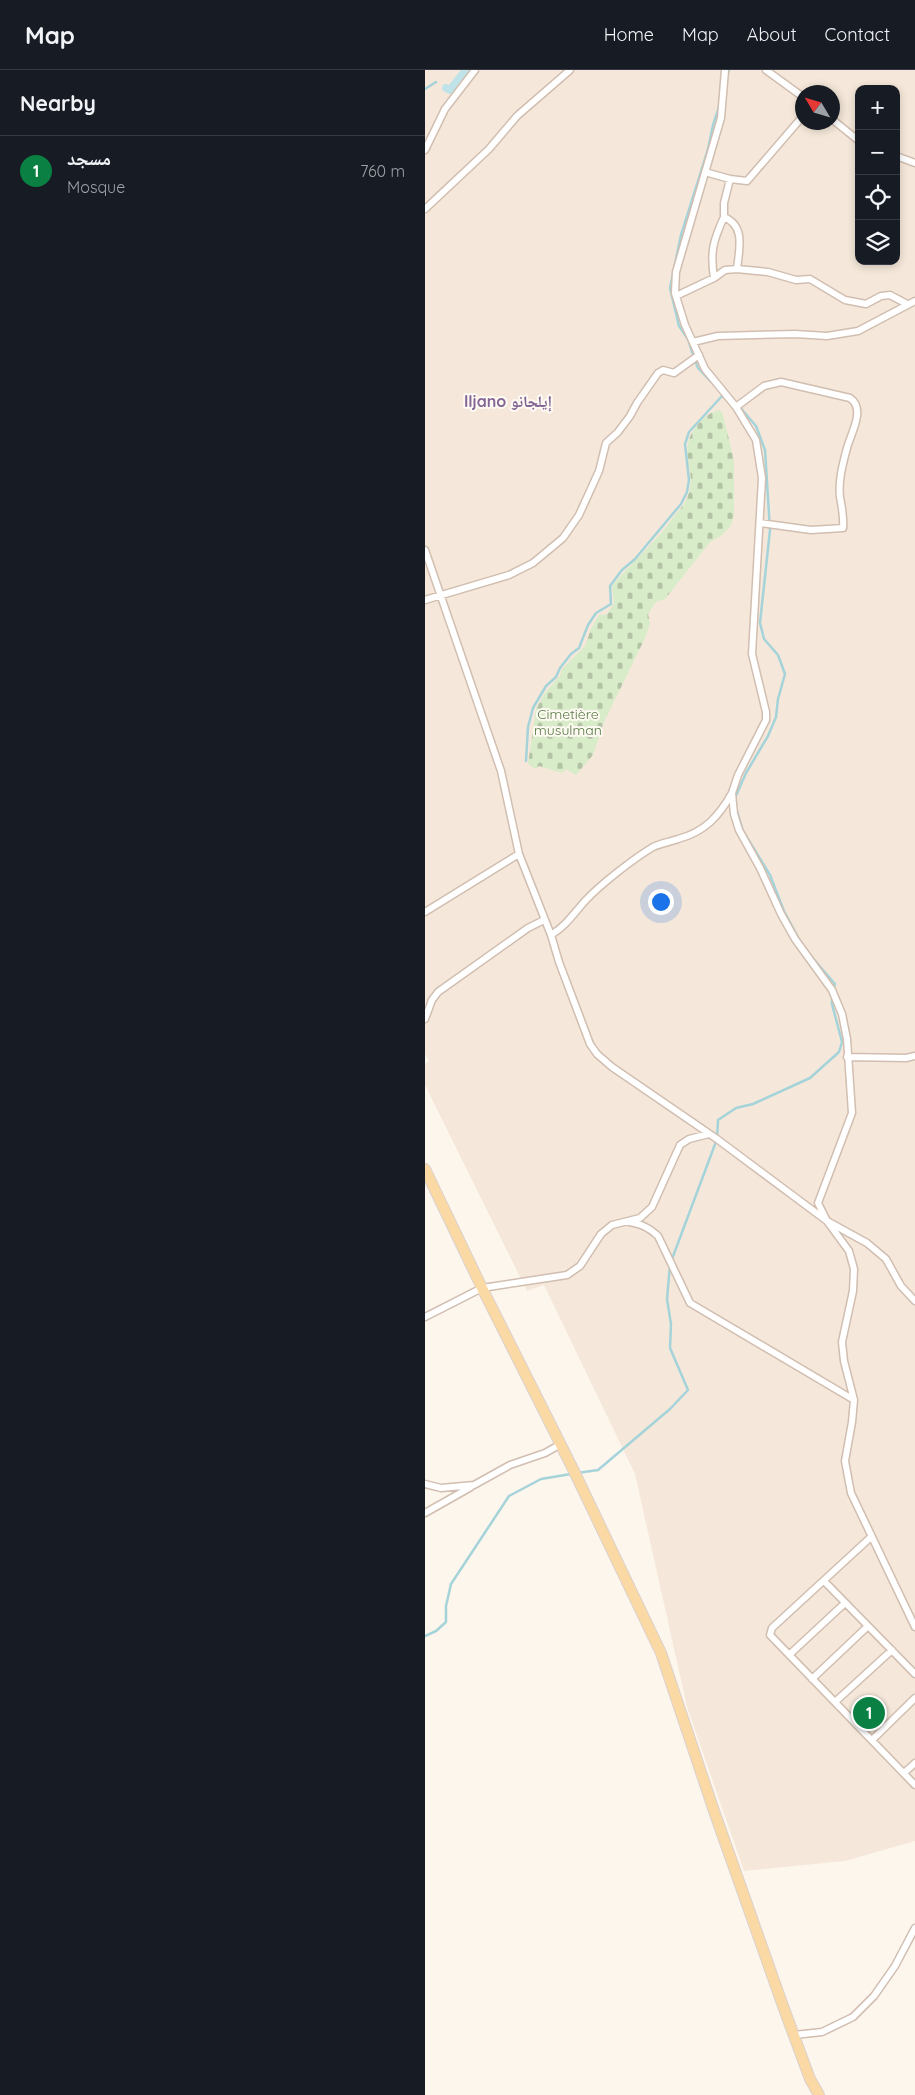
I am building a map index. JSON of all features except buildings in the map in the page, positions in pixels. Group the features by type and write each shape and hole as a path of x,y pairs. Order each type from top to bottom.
{"main road":[{"path":"425,1169 482,1288 561,1444 661,1653 713,1811 810,2079 819,2095"}],"street":[{"path":"425,150 445,109 475,70"},
{"path":"425,209 489,149 517,116 570,70"},
{"path":"551,935 565,927 587,899 648,850 664,842 695,834 721,812 732,793 738,775 759,738 766,720 766,712 752,654 762,478 756,440 736,407 705,369 685,325 676,296 676,272 721,118 725,70"},
{"path":"766,70 795,91"},
{"path":"705,172 744,182 750,178 795,125"},
{"path":"840,126 855,138"},
{"path":"900,157 915,163"},
{"path":"714,278 711,260 713,241 724,217 730,179"},
{"path":"724,217 736,224 739,233 737,269"},
{"path":"676,296 714,278 725,270 737,269 768,272 796,280 810,279 845,300 866,304 881,296 890,295 907,304"},
{"path":"693,342 718,336 795,334 827,336 858,331 915,301"},
{"path":"425,600 509,575 533,563 552,548 569,531 579,515 599,471 606,443 624,424 658,373 663,370 674,373 699,355"},
{"path":"736,407 764,386 781,382 850,398 857,406 855,428 847,446 840,484 844,518 843,528 811,530 760,523"},
{"path":"425,550 501,771 519,854 551,935 559,962 587,1036 597,1054 612,1067 760,1170 827,1221 867,1242 886,1260 901,1286 915,1301"},
{"path":"732,793 734,814 739,830 760,868 781,914 805,954 832,990 841,1014 847,1039 852,1113 818,1203 827,1221 849,1251 854,1269 853,1292 842,1342 844,1361 854,1400 845,1461 851,1493 915,1627"},
{"path":"425,912 519,854"},
{"path":"425,1019 432,1000 438,992 528,928 544,920"},
{"path":"847,1057 907,1058 915,1056"},
{"path":"425,1316 482,1288 567,1275 580,1266 601,1234 613,1225 640,1218 652,1207 680,1146 689,1139 709,1134"},
{"path":"627,1222 641,1224 657,1236 689,1303 854,1400"},
{"path":"425,1513 510,1465 545,1453 561,1444"},
{"path":"425,1484 441,1488 474,1485"},
{"path":"871,1537 772,1628 770,1635 915,1784"},
{"path":"824,1581 915,1674"},
{"path":"789,1655 845,1603"},
{"path":"812,1679 868,1626"},
{"path":"835,1702 892,1650"},
{"path":"872,1740 915,1698"},
{"path":"904,1773 915,1762"},
{"path":"794,2035 822,2032 853,2017 874,1996 895,1966 915,1928"}],"shaded area":[{"path":"425,70 915,70 915,1841 845,1861 744,1871 687,1707 635,1474 544,1285 527,1291 425,1085 425,1064 429,1061 425,1054"}],"green space":[{"name":"Cimetière musulman","path":"720,410 723,415 734,460 734,516 730,527 722,535 710,542 665,599 656,602 648,614 650,623 646,636 604,722 593,755 576,775 566,769 562,773 539,766 536,769 528,764 536,709 545,693 560,676 562,669 585,646 591,629 599,615 607,614 614,603 612,586 661,533 685,502 691,478 687,451 688,442 692,432 700,422 709,414"}],"waterway":[{"path":"446,88 450,90 466,70"},
{"path":"726,82 729,70"},
{"path":"425,89 436,82"},
{"path":"715,386 698,368 688,339 679,326 670,288 681,235 720,104"},
{"path":"526,761 528,727 533,708 546,686 556,677 560,668 571,654 579,648 588,625 596,613 611,604 610,586 681,504 687,492 689,480 685,444 689,432 723,393"},
{"path":"732,398 756,426 765,450 770,530 760,623 764,639 778,655 785,674 778,699 776,717 735,798"},
{"path":"737,811 743,831 770,875 784,911 802,945"},
{"path":"810,955 835,984 833,990"},
{"path":"672,1259 717,1139 718,1120 736,1108 753,1104 810,1078 839,1052 842,1042 832,1004 832,995"},
{"path":"577,1473 598,1470 670,1409 688,1390 670,1348 671,1324 667,1299 670,1264"},
{"path":"425,1636 436,1631 446,1622 446,1606 451,1584 509,1496 541,1479 571,1474"}],"place":[{"name":"مسجد","path":"869,1713"}],"district":[{"name":"Iljano إيلجانو","path":"508,401"}]}
